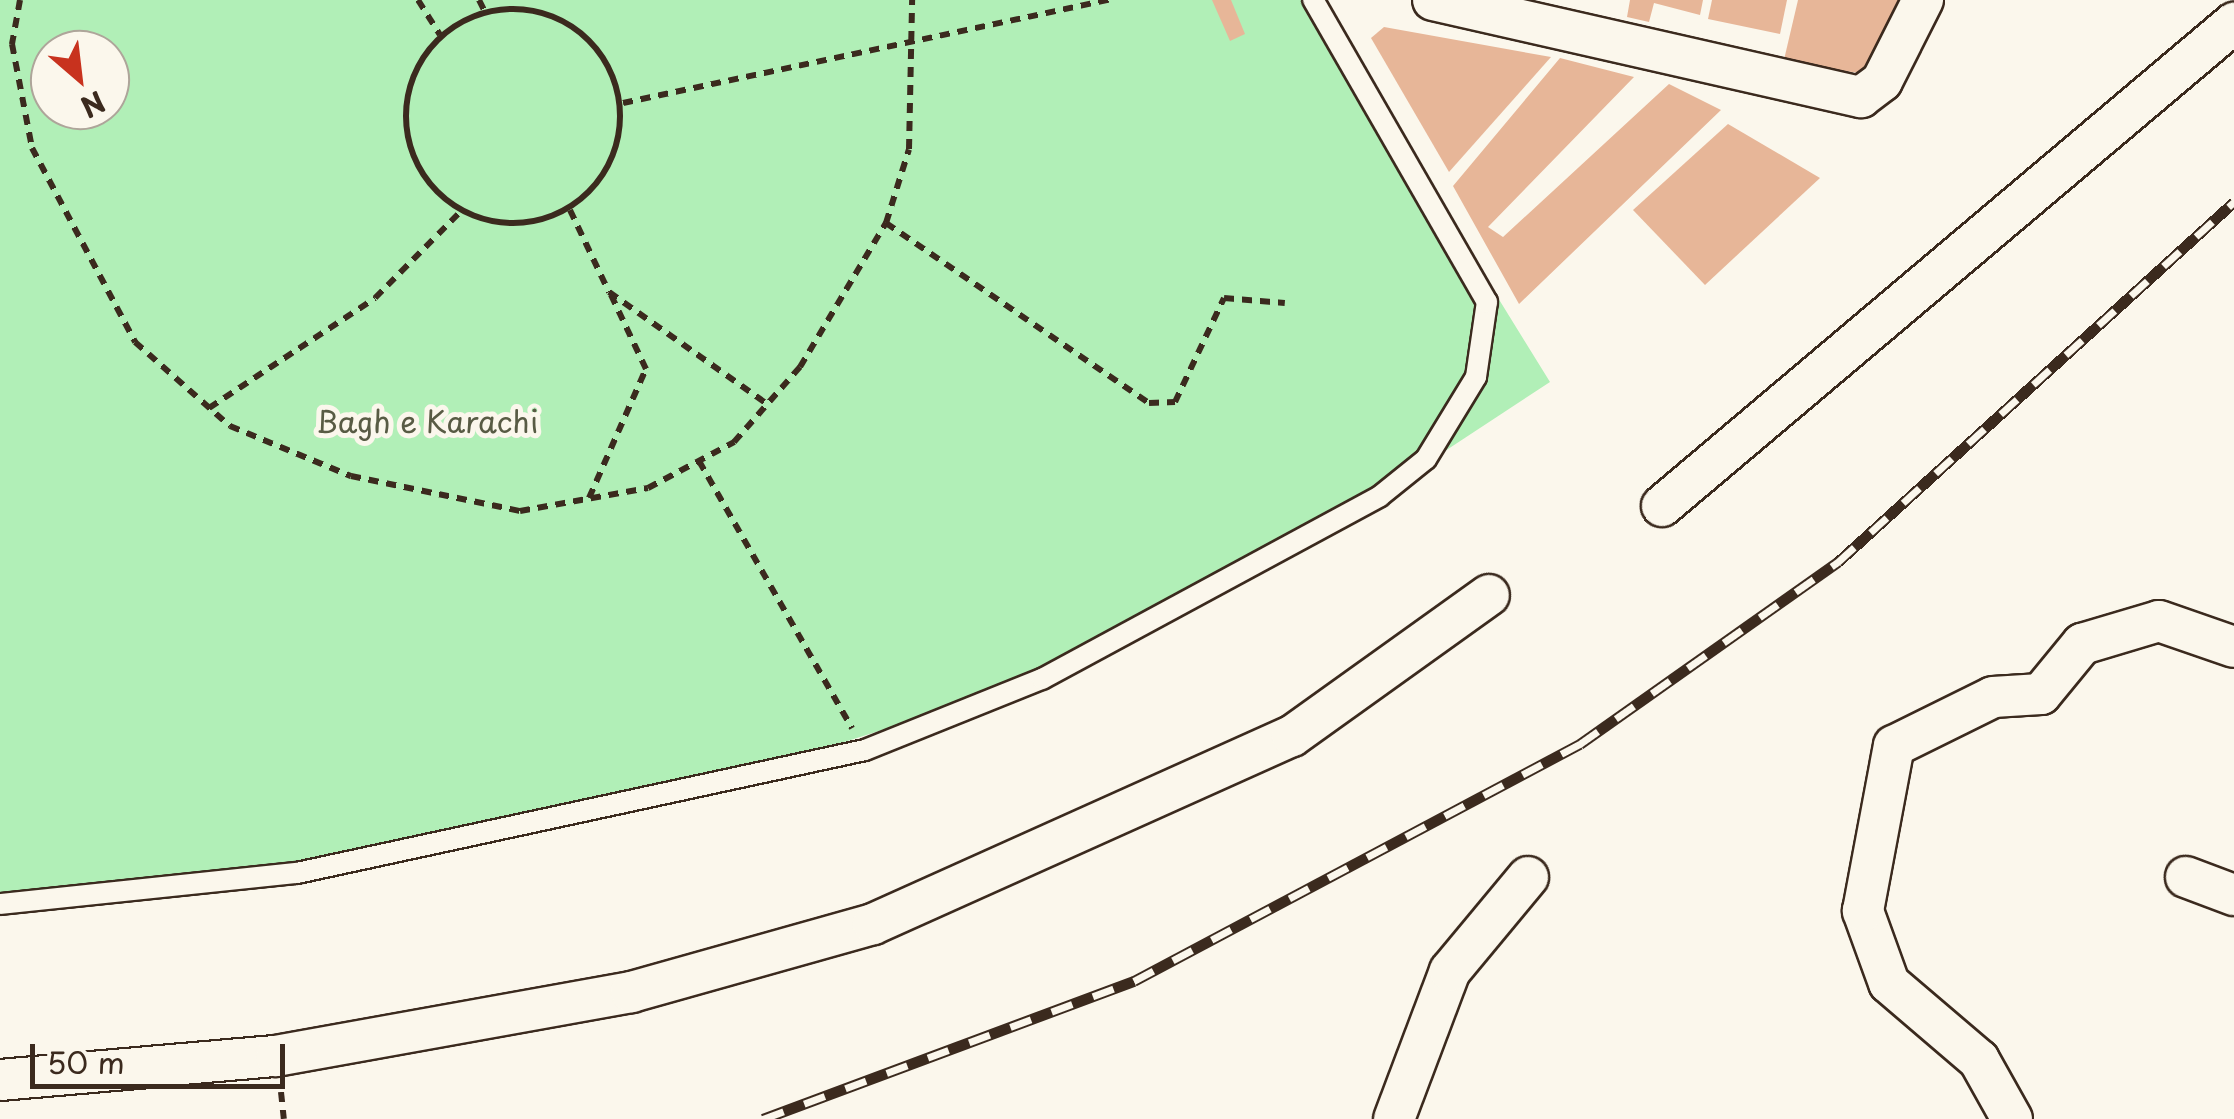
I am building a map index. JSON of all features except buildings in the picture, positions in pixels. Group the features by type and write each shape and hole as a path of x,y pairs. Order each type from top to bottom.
{"street":[{"path":"1433,0 1861,97 1882,81 1924,0"},
{"path":"1662,506 2234,23"},
{"path":"0,1080 295,1053 631,992 873,924 1292,736 1489,595"},
{"path":"2012,1119 1979,1060 1888,983 1862,911 1894,746 1993,698 2041,694 2082,644 2159,621 2234,647"},
{"path":"2186,876 2234,895"},
{"path":"1394,1119 1450,970 1528,877"}],"lane":[{"path":"0,904 297,873 865,750 1042,678 1260,565 1380,496 1426,458 1476,377 1486,302 1313,0"}],"path":[{"path":"20,0 12,44 32,148 135,342 230,426 352,476 520,511 648,488 734,442 768,404 886,222 909,149 912,0"},
{"path":"418,0 440,34"},
{"path":"479,0 484,10"},
{"path":"623,103 914,47 1109,0"},
{"path":"484,10 561,16 612,65 623,103 621,141 570,210 516,226 460,212 421,175 404,118 412,75 440,34 484,10"},
{"path":"570,210 646,368 589,498"},
{"path":"209,408 374,298 460,212"},
{"path":"886,222 1149,403 1175,402 1224,298 1285,302"},
{"path":"609,292 768,404"},
{"path":"699,461 865,750"}],"green space":[{"name":"Bagh e Karachi","path":"0,0 1314,0 1550,382 1334,524 1042,679 681,794 297,873 0,894"}],"railway":[{"path":"763,1119 1134,981 1580,744 1838,562 2234,202"}]}
